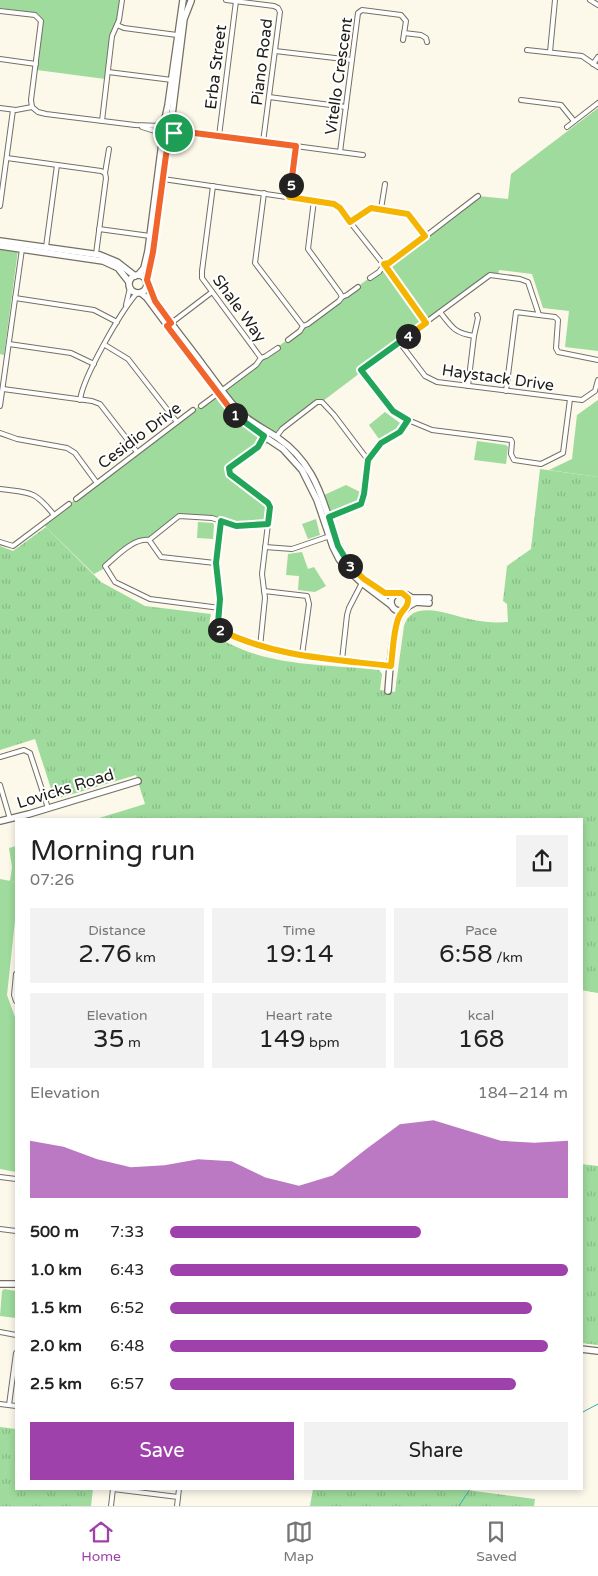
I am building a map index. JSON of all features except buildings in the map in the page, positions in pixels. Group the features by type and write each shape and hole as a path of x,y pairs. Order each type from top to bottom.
{"street":[{"path":"102,121 112,36 117,24 122,0"},
{"path":"80,400 82,388 124,310 139,293 146,290 153,252 163,124 172,80 177,34 188,0"},
{"path":"175,130 172,123 184,19 188,0"},
{"name":"Piano Road","path":"226,0 278,8 280,12 263,142"},
{"path":"550,52 555,0"},
{"path":"590,0 598,5"},
{"name":"Erba Street","path":"219,136 236,1"},
{"name":"Vitello Crescent","path":"340,152 358,13 362,10 401,15 406,21 404,33"},
{"path":"0,11 33,15 39,18 41,24 31,100 32,107 38,112 135,125 172,123"},
{"path":"117,24 124,28 177,34"},
{"path":"403,40 404,33 421,35 426,38 427,42"},
{"path":"527,50 582,56 598,67"},
{"path":"275,51 352,60"},
{"path":"593,64 598,57"},
{"path":"0,59 36,64"},
{"path":"108,72 172,80"},
{"path":"269,97 346,107"},
{"path":"521,100 561,104 574,121"},
{"path":"566,127 598,103"},
{"path":"0,108 13,110 32,107"},
{"path":"0,206 13,110"},
{"path":"135,125 170,136"},
{"path":"175,130 363,156"},
{"path":"124,310 130,286 145,264 160,179 170,136 175,130"},
{"path":"289,197 296,146"},
{"path":"96,254 109,149"},
{"path":"7,158 57,164 105,173"},
{"path":"46,247 57,164"},
{"path":"160,179 334,204 340,208 384,264 426,323"},
{"path":"381,209 385,184"},
{"name":"Shale Way","path":"200,406 256,365 261,358 202,278 214,186"},
{"path":"264,193 255,263 303,326"},
{"path":"370,278 384,264 389,263 478,196"},
{"path":"314,200 308,249 342,297"},
{"path":"350,222 368,209 381,209 408,214 425,236"},
{"path":"99,229 150,236"},
{"path":"0,241 103,261 118,268 130,286 147,298 169,324 239,418 283,449 302,470 332,536 339,559 346,568 397,611 416,602 429,601 412,598 400,593 385,593 363,581"},
{"path":"0,246 46,247 96,254 117,262 136,276 142,276 169,324"},
{"path":"0,406 23,246"},
{"path":"506,391 516,312 539,315 528,282 520,279 490,275 361,370 393,411 408,420 432,430 511,440 511,454 514,460 541,464 562,454 570,399"},
{"path":"288,340 300,331 303,326 358,287"},
{"path":"169,324 212,292"},
{"path":"15,298 94,310 117,322"},
{"path":"440,312 455,331 474,336"},
{"path":"468,386 477,315"},
{"name":"Haystack Drive","path":"539,315 555,317 558,320 556,348 558,352 598,360"},
{"name":"Haystack Drive","path":"400,343 425,376 437,382 582,400 595,391 598,380"},
{"path":"9,344 71,353 94,364"},
{"path":"104,345 128,359 177,422"},
{"path":"261,358 278,348"},
{"path":"0,358 7,359"},
{"path":"3,389 100,404 137,452"},
{"path":"220,391 248,419 262,430 276,437 299,457 311,473 322,496 329,517 332,536"},
{"path":"276,437 282,429 317,402 322,402 368,460"},
{"name":"Cesidio Drive","path":"0,433 18,439 67,448 75,453 97,483 193,410"},
{"path":"329,517 361,504 368,460 381,443 400,432 408,420"},
{"path":"260,647 265,598 262,574 270,507 268,503 230,474 229,468 258,447 264,436"},
{"path":"76,499 97,483"},
{"path":"0,489 34,495 43,501 54,516"},
{"path":"0,542 13,546 69,504"},
{"path":"220,608 150,599 115,582 105,566 136,542 149,540 179,516 212,518 236,526 268,524"},
{"path":"221,521 216,563 220,608 219,630 260,647 302,655 391,666"},
{"path":"265,547 292,549 332,536"},
{"path":"149,540 161,556 216,563"},
{"path":"342,660 347,615 363,581"},
{"path":"264,591 307,596 309,604 302,655"},
{"path":"388,692 395,629 391,598 396,594"},
{"path":"395,629 399,616 409,601 405,594"},
{"path":"0,758 24,750 30,753 48,808"},
{"name":"Lovicks Road","path":"16,818 29,816 48,808 138,781"},
{"path":"0,785 10,819"},
{"name":"Lovicks Road","path":"0,821 15,818"},
{"path":"15,984 15,998"},
{"path":"0,1177 15,1179"},
{"path":"0,1229 15,1231"},
{"path":"0,1284 15,1284"},
{"path":"0,1332 15,1334"},
{"path":"583,1349 598,1351"},
{"path":"9,1405 15,1360"},
{"path":"0,1404 15,1406"},
{"path":"111,1506 113,1490"},
{"path":"121,1490 178,1497"},
{"path":"177,1506 179,1490"}],"green space":[{"path":"0,0 121,0 105,79 37,70 43,20 35,13 0,8"},
{"path":"598,108 598,351 565,347 569,311 543,308 532,274 499,270 498,276 488,276 232,470 269,503 268,524 236,526 211,518 182,515 149,540 136,542 105,568 94,574 46,527 44,523 478,196 508,199 511,174"},
{"path":"0,248 18,250 4,355 0,354"},
{"path":"598,400 598,477 549,470 572,459 577,415"},
{"path":"385,412 400,423 395,430 379,439 369,425"},
{"path":"477,441 506,445 508,447 506,464 474,460"},
{"path":"540,469 598,477 598,993 583,990 583,818 99,818 145,804 136,775 56,799 54,798 35,739 0,750 0,546 13,551 46,527 101,582 145,606 211,614 210,629 214,636 246,651 264,656 283,661 379,670 382,674 380,690 395,692 404,626 408,617 423,610 432,610 479,621 508,622 507,604 503,601 507,566 531,549"},
{"path":"346,485 364,494 361,504 329,517 322,496"},
{"path":"316,519 320,535 308,539 302,524"},
{"path":"198,522 213,523 213,539 197,538"},
{"path":"302,552 308,569 314,567 326,586 315,592 298,590 299,576 286,575 288,554"},
{"path":"15,846 15,882 10,881 12,867 9,848"},
{"path":"0,879 15,882 15,920 7,995 15,1017 15,1172 0,1169"},
{"path":"583,1164 598,1166 598,1345 583,1343"},
{"path":"4,1289 15,1291 15,1318 0,1316 2,1291"},
{"path":"0,1427 15,1429 15,1490 93,1490 91,1506 0,1506"},
{"path":"313,1490 467,1490 535,1499 534,1506 310,1506"}],"waterway":[{"path":"583,1412 598,1404"},
{"path":"459,1506 469,1490"}],"route":[{"path":"175,130 296,146 289,197 334,204 340,208 350,222 371,208 408,214 425,236 389,263 384,264 426,323 361,370 393,411 408,420 400,432 381,443 373,451 368,460 361,504 329,517 338,546 349,565 364,579 385,593 402,593 408,598 408,606 399,616 395,629 391,666 277,651 260,647 219,630 220,599 216,563 221,521 236,526 268,524 270,507 268,503 230,474 229,468 258,447 264,436 239,418 227,405 167,326 171,323 155,301 148,284 147,272 153,252 166,155 170,136 174,133 175,130"}]}
